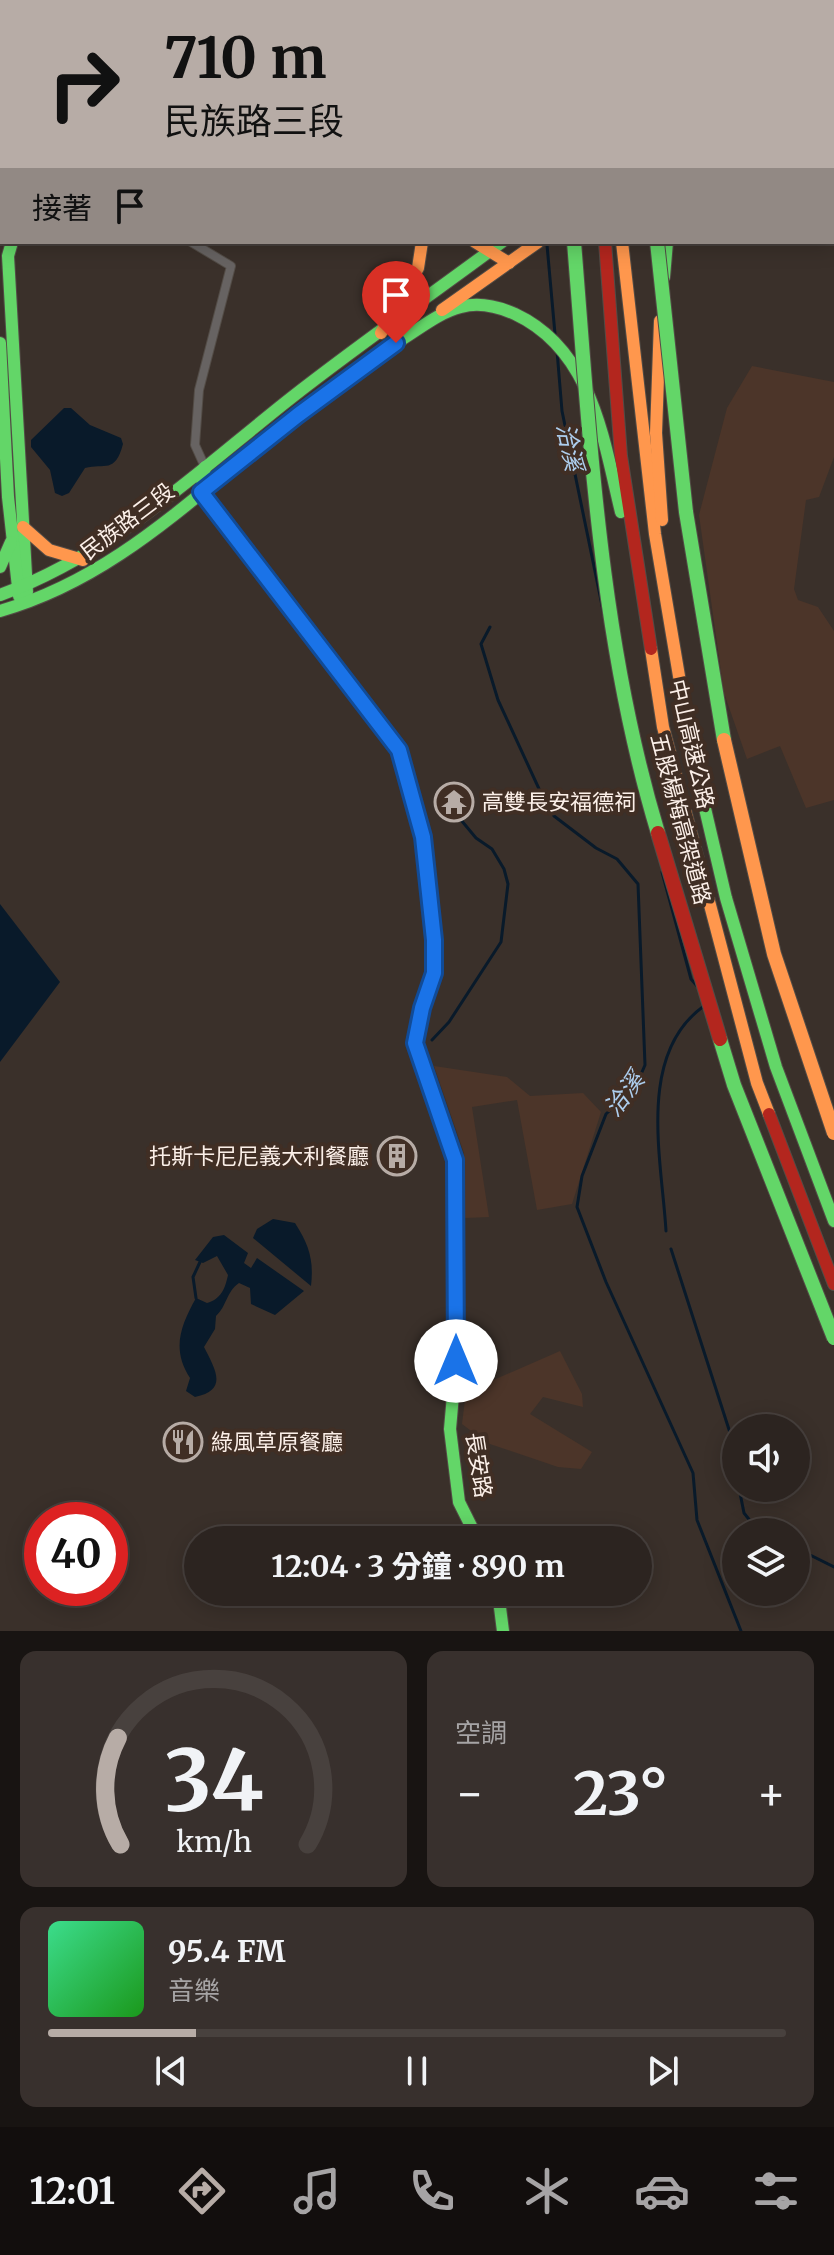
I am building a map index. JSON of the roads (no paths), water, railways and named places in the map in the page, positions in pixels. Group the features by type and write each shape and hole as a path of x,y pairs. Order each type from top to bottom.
{"main road":[{"path":"11,244 8,256 22,526 22,607"},
{"path":"381,333 418,268 422,244"},
{"path":"478,244 509,263"},
{"name":"民族路三段","path":"0,595 23,588 83,560 499,244"},
{"name":"民族路三段","path":"0,611 22,607 65,590 99,571 298,415 535,244"},
{"name":"五股楊梅高架道路","path":"574,244 598,546 644,787 734,1085 834,1338"},
{"name":"中山高速公路","path":"603,244 621,456 641,602 667,741 757,1083 834,1284"},
{"name":"中山高速公路","path":"622,244 653,519 687,731 726,898 776,1067 834,1221"},
{"path":"657,244 686,517 729,771 775,956 834,1133"},
{"path":"667,244 657,358 656,418 667,596"},
{"path":"396,343 461,307 487,306 524,316 560,346 577,368 597,420 641,602"},
{"path":"0,343 12,539 23,588"},
{"path":"201,492 205,467"},
{"name":"長安路","path":"201,492 399,750 419,822 434,940 434,973 422,1008 415,1043 455,1160 456,1361 450,1429 459,1502 471,1526"},
{"path":"22,526 36,543 54,556 83,560"},
{"path":"0,567 12,539"},
{"path":"500,1606 503,1631"}],"street":[{"path":"194,244 231,266 199,390 195,445 205,467"}],"water":[{"path":"64,408 71,408 90,425 121,438 123,444 113,463 85,468 69,493 62,496 55,493 50,470 31,447 31,440"},
{"path":"0,904 60,982 0,1062"},
{"path":"273,1219 295,1223 300,1231 311,1260 311,1286 253,1238 257,1229"},
{"path":"224,1235 248,1253 244,1263 251,1268 257,1258 304,1291 275,1315 251,1304 250,1288 239,1283 216,1316 215,1329 204,1347 215,1371 216,1384 206,1394 195,1397 186,1391 190,1378 181,1357 180,1337 196,1298 207,1303 216,1299 224,1289 228,1275 217,1256 203,1263 195,1260 213,1237"}],"waterway":[{"name":"洽溪","path":"547,245 555,334"},
{"name":"洽溪","path":"557,351 562,411 604,615"},
{"name":"洽溪","path":"490,627 481,644 498,700 546,804 554,816 596,848 617,859 638,884 645,1065 636,1086 606,1114 582,1176 577,1207 606,1282 693,1473 697,1520 741,1631"},
{"path":"432,1040 449,1022 501,942 508,884 504,869 492,849 476,838 461,820"},
{"name":"洽溪","path":"662,872 691,979 697,986"},
{"name":"洽溪","path":"666,1231 658,1142 661,1080 669,1052 683,1027 704,1006"},
{"name":"洽溪","path":"671,1249 724,1414"},
{"path":"196,1298 193,1277 200,1262"},
{"name":"洽溪","path":"742,1502 748,1518"},
{"name":"洽溪","path":"810,1555 834,1567"}],"place":[{"name":"高雙長安福德祠","path":"454,802"},
{"name":"托斯卡尼尼義大利餐廳","path":"397,1156"},
{"name":"綠風草原餐廳","path":"183,1442"}]}
